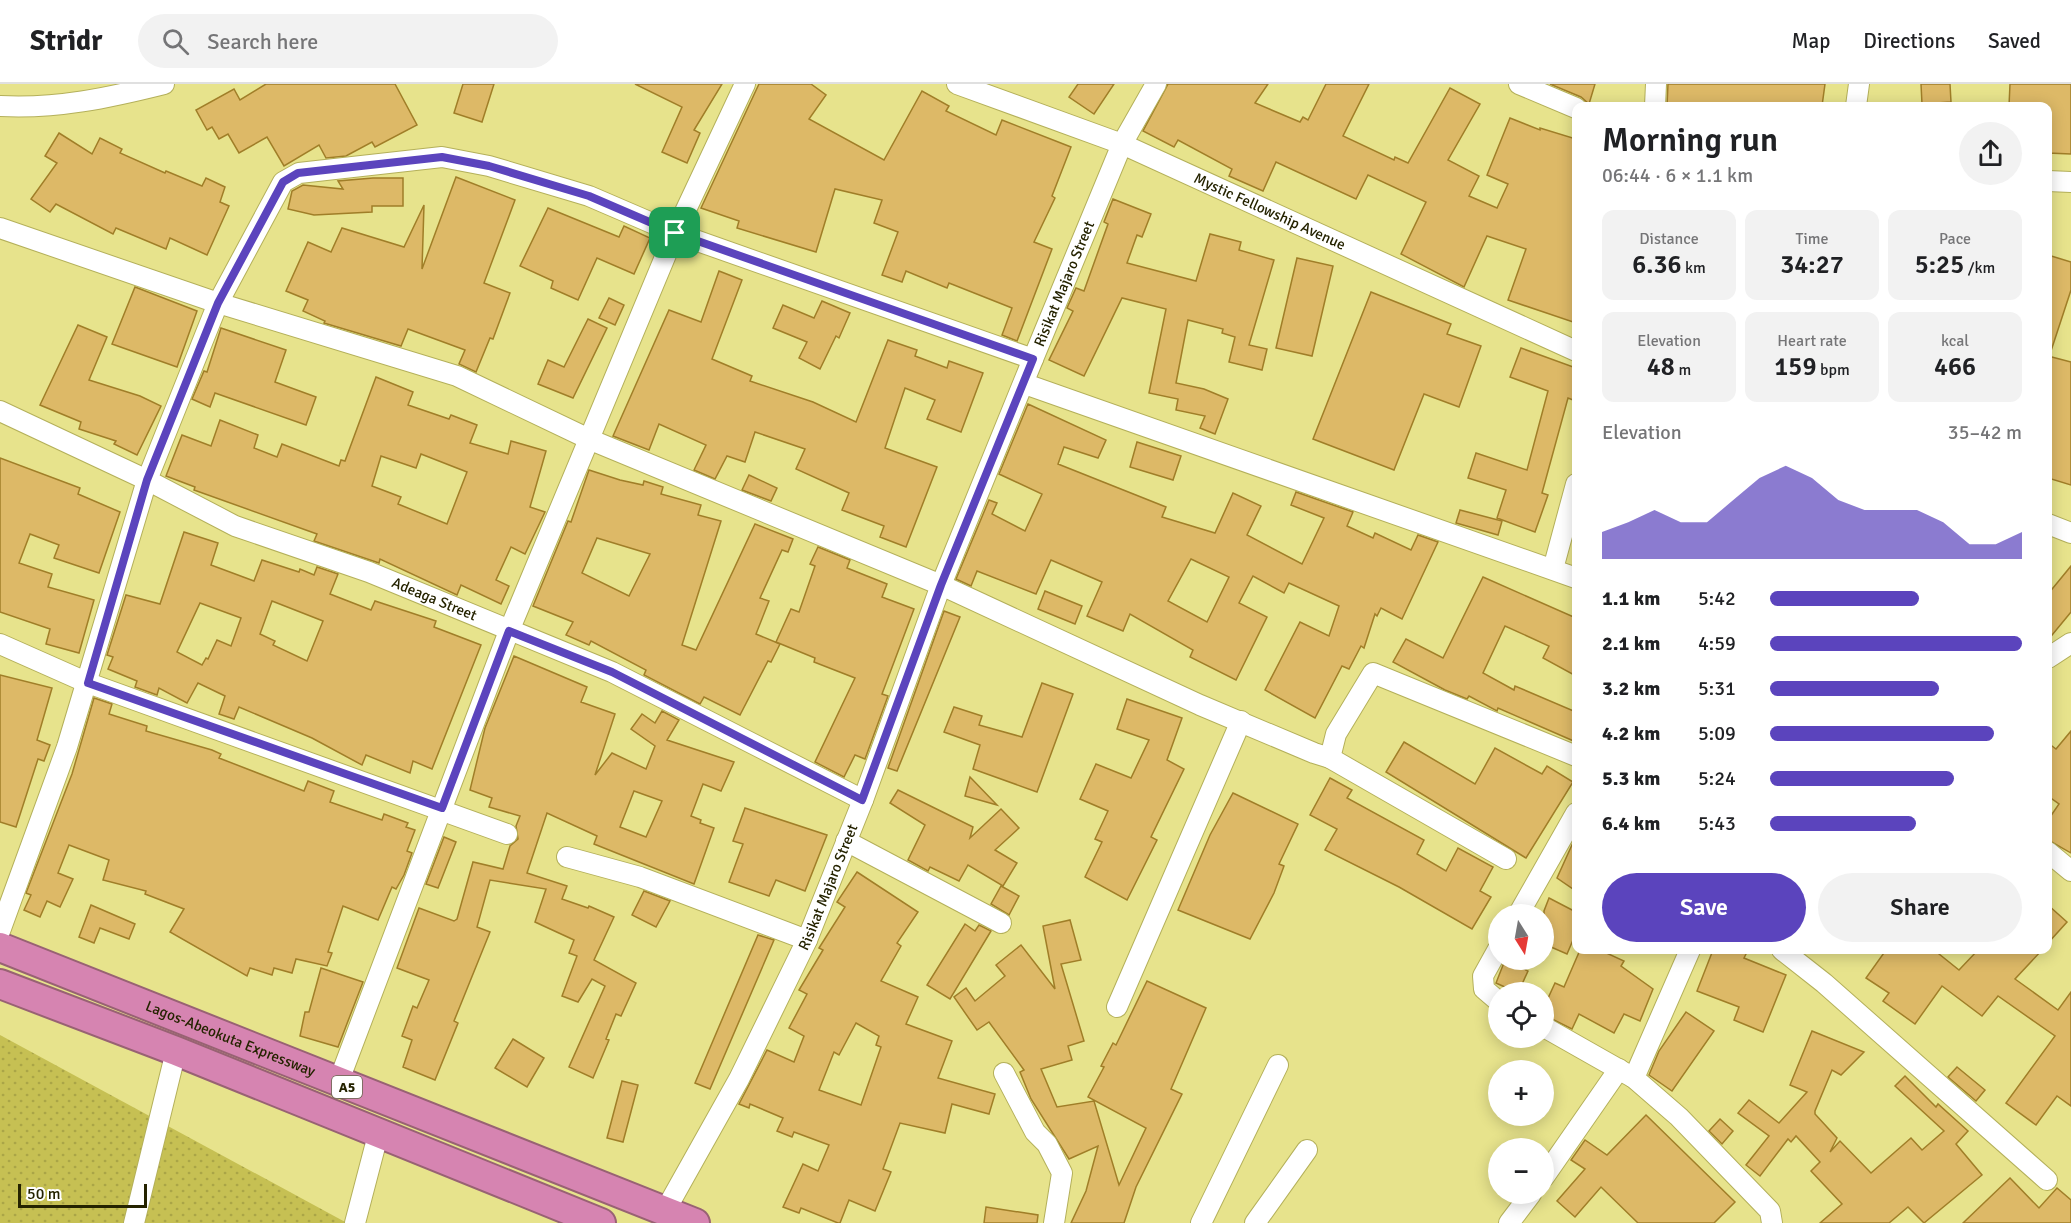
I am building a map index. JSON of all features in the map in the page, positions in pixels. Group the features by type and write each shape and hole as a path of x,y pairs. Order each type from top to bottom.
{"highway":[{"name":"Lagos-Abeokuta Expressway","path":"0,947 695,1223"},
{"name":"Lagos-Abeokuta Expressway","path":"0,984 176,1051 378,1135 601,1223"}],"street":[{"path":"0,106 39,108 75,104 164,84"},
{"path":"338,1083 509,631 591,440 675,233 745,84"},
{"name":"Mystic Fellowship Avenue","path":"957,84 1122,144 1572,349"},
{"name":"Risikat Majaro Street","path":"665,1211 740,1079 807,940 862,800 941,585 1025,384 1033,359 1122,144 1156,84"},
{"path":"1519,84 1572,106"},
{"path":"1655,102 1656,84"},
{"path":"1857,102 1859,84"},
{"path":"0,931 88,683 147,480 218,303 283,182 298,173 442,157 489,166 589,196 675,233 1033,359"},
{"path":"2052,181 2071,182"},
{"path":"0,228 218,303 457,376 591,440 941,585 1241,721 1330,758 1506,860"},
{"path":"1025,384 1572,576"},
{"name":"Adeaga Street","path":"0,411 147,480 235,526 369,572 612,672 862,800"},
{"path":"1553,569 1572,499"},
{"path":"2052,526 2071,533"},
{"path":"2052,655 2071,643"},
{"path":"0,644 88,683 442,808 507,834"},
{"path":"1330,758 1336,734 1373,673 1572,754"},
{"path":"1117,1007 1241,721"},
{"path":"1524,904 1572,820"},
{"path":"846,841 1001,923"},
{"path":"2052,855 2071,870"},
{"path":"567,857 640,877 807,940"},
{"path":"1554,1165 1627,1074 1688,954"},
{"path":"1787,954 1824,983 2047,1180"},
{"path":"1488,967 1483,976 1484,989 1488,992"},
{"path":"1554,1033 1627,1074 1679,1117 1770,1210 1772,1223"},
{"path":"134,1223 176,1051"},
{"path":"1201,1223 1278,1065"},
{"path":"1004,1073 1035,1132 1047,1144 1062,1173 1054,1223"},
{"path":"355,1223 378,1135"},
{"path":"1255,1223 1307,1150"},
{"path":"1509,1223 1523,1204"}],"shaded area":[{"path":"0,1035 347,1223 0,1223"}],"building":[{"path":"266,84 395,84 417,125 375,147 372,142 346,156 326,158 319,145 284,166 267,137 239,153 228,134 219,139 212,127 207,130 196,110 234,89 240,100"},
{"path":"463,84 494,84 482,122 454,113"},
{"path":"635,84 722,84 694,130 700,133 687,163 662,152 682,107"},
{"path":"759,84 811,84 826,95 809,119 884,160 922,91 949,106 946,111 996,135 1002,120 1071,147 1052,196 1055,198 1034,242 1052,249 1017,341 1002,335 1012,308 949,283 947,288 906,271 902,282 882,275 898,232 874,223 882,200 835,189 816,252 737,228 739,221 701,208"},
{"path":"1078,84 1114,84 1094,114 1069,97"},
{"path":"1168,84 1268,84 1255,103 1300,122 1303,117 1308,120 1326,84 1369,84 1343,136 1394,160 1395,157 1408,163 1450,88 1480,104 1448,160 1479,176 1469,196 1497,208 1508,184 1487,175 1510,118 1540,130 1540,128 1572,138 1572,322 1508,300 1526,249 1487,236 1464,287 1401,254 1426,202 1368,175 1356,199 1276,162 1263,191 1229,176 1232,169 1178,140 1174,147 1143,131"},
{"path":"1550,84 1595,84 1590,102"},
{"path":"1668,84 1825,84 1823,102 1667,102"},
{"path":"1921,84 1950,84 1951,102 1922,102"},
{"path":"2010,84 2071,84 2071,154 2052,153 2052,102 2009,102"},
{"path":"59,133 92,154 100,138 122,149 120,153 165,173 166,171 202,186 206,178 225,187 220,202 229,206 207,255 170,238 166,249 116,228 113,234 56,204 50,212 31,199 57,163 45,156"},
{"path":"456,177 515,200 484,283 510,293 493,339 490,338 476,372 459,364 465,350 408,329 401,346 324,323 325,321 303,311 308,300 286,291 308,242 331,252 342,228 404,247 424,205 422,269"},
{"path":"403,178 403,206 372,206 372,212 314,215 288,209 292,191 303,185 343,189 338,181"},
{"path":"1113,199 1151,214 1142,237 1137,235 1127,263 1196,281 1210,234 1241,242 1239,250 1274,260 1249,345 1267,349 1262,370 1229,362 1235,337 1222,333 1223,329 1188,320 1176,383 1204,389 1228,399 1215,434 1200,428 1205,416 1176,410 1178,399 1149,393 1166,309 1122,298 1084,376 1049,360 1073,311 1067,308 1076,288 1084,291 1108,224 1104,222"},
{"path":"548,208 619,237 624,226 650,238 634,274 597,258 578,300 551,288 553,281 520,266"},
{"path":"2052,256 2071,262 2071,290 2052,348"},
{"path":"1297,258 1333,266 1312,356 1276,348"},
{"path":"719,271 742,280 712,359 752,376 750,381 813,402 856,422 888,340 917,350 915,356 947,368 949,361 983,373 961,432 927,419 935,400 905,388 885,448 937,467 906,547 880,537 884,526 842,510 849,493 796,469 805,449 755,432 745,462 727,456 715,479 694,470 706,445 659,424 649,450 613,436 669,310 701,322"},
{"path":"135,287 197,311 177,367 112,344"},
{"path":"1371,292 1451,324 1447,334 1481,346 1459,407 1424,394 1394,470 1313,439"},
{"path":"609,298 624,305 615,325 599,318"},
{"path":"822,301 850,313 839,338 836,336 820,369 799,358 807,342 773,328 783,305 814,318"},
{"path":"588,319 607,328 573,398 538,384 548,360 564,367"},
{"path":"78,325 107,337 89,380 140,396 161,406 137,455 114,444 116,441 79,429 81,422 40,405"},
{"path":"221,328 286,350 275,382 316,397 306,425 215,393 210,407 192,399 204,371 207,372"},
{"path":"1521,348 1572,367 1572,400 1568,398 1542,493 1548,495 1535,532 1497,518 1506,490 1468,478 1476,453 1527,470 1548,391 1510,377"},
{"path":"2052,357 2071,362 2071,485 2052,479"},
{"path":"376,377 413,392 408,405 449,419 451,415 477,425 470,443 508,454 511,441 546,451 530,507 545,512 525,554 511,547 496,580 509,586 501,604 461,585 457,595 380,559 379,563 314,541 317,534 194,490 195,487 166,476 182,435 211,446 220,420 258,435 254,448 277,457 282,444 339,466 341,460 345,461","holes":["421,454 467,472 447,524 398,504 401,497 372,486 381,456 416,468"]},
{"path":"1028,404 1106,440 1098,458 1064,447 1058,464 1166,507 1162,517 1215,533 1233,493 1261,506 1247,535 1302,564 1324,518 1291,505 1296,492 1353,512 1347,526 1373,538 1375,533 1411,550 1418,535 1438,542 1402,619 1381,608 1377,616 1375,614 1364,648 1361,646 1349,669 1342,666 1315,718 1265,690 1300,622 1329,636 1339,606 1289,583 1284,593 1253,576 1239,603 1267,617 1236,680 1190,657 1193,650 1130,614 1123,631 1087,616 1102,582 1051,560 1036,594 977,571 971,586 956,579 989,500 997,503 992,514 1025,531 1042,494 999,474","holes":["1191,559 1229,577 1207,622 1168,601"]},
{"path":"1137,442 1181,456 1173,480 1130,467"},
{"path":"0,458 80,488 78,494 120,512 99,573 54,558 59,545 30,534 19,563 52,574 48,587 94,600 79,653 46,644 50,629 0,612"},
{"path":"589,470 620,480 643,485 644,481 663,487 661,494 701,505 698,515 721,521 682,645 696,650 755,524 793,539 788,552 782,550 760,598 769,601 756,634 780,644 771,662 768,661 740,715 704,697 700,704 644,675 646,670 591,641 589,645 566,635 573,622 533,606 568,521 571,522","holes":["597,538 650,554 629,596 582,573"]},
{"path":"749,475 777,488 771,501 742,490"},
{"path":"1460,510 1502,521 1498,535 1456,523"},
{"path":"184,532 218,543 211,565 254,581 262,560 299,572 300,569 314,575 317,567 338,574 330,594 371,610 375,601 436,621 434,627 481,645 432,769 413,761 410,773 366,755 362,765 312,738 239,707 234,719 219,714 225,696 198,683 187,703 159,688 157,695 135,687 137,681 108,669 113,657 107,655 126,595 160,604","holes":["272,601 323,621 307,661 273,645 275,641 260,634","200,603 241,618 231,646 217,640 208,659 206,658 202,665 177,652"]},
{"path":"818,547 850,560 847,568 887,584 882,597 914,609 882,694 888,696 865,759 855,755 844,777 815,762 855,678 814,662 815,658 776,642 791,609 799,612 815,566 810,564"},
{"path":"2071,566 2071,612 2052,635 2052,589"},
{"path":"1483,577 1572,616 1572,674 1543,658 1549,646 1505,626 1483,673 1514,690 1515,686 1572,710 1572,740 1498,708 1497,711 1469,696 1467,699 1445,690 1393,662 1406,639 1443,658"},
{"path":"1045,591 1082,606 1075,624 1038,609"},
{"path":"944,611 960,617 897,771 888,768"},
{"path":"514,656 587,687 581,702 615,714 595,775 612,753 646,769 655,746 631,729 642,714 655,723 662,711 679,720 667,740 734,762 721,791 703,784 691,816 701,820 700,823 714,828 694,884 594,844 597,836 547,813 527,873 567,886 562,899 588,908 589,906 614,917 594,960 636,983 621,1016 616,1014 606,1039 609,1040 593,1078 569,1067 605,986 592,979 578,1002 562,996 577,956 569,953 574,940 535,922 546,889 490,880 477,927 490,932 454,1021 458,1023 435,1080 403,1067 412,1040 402,1036 413,1006 417,1008 429,980 397,968 419,908 454,921 457,919 473,862 503,869 510,846 518,839 516,826 520,816 489,807 492,798 470,790 485,728","holes":["634,791 662,801 646,837 620,827"]},
{"path":"0,675 52,688 37,740 50,745 44,761 38,759 16,827 0,822"},
{"path":"1042,683 1073,694 1037,792 973,769 980,745 944,732 954,707 982,716 979,725 1022,737"},
{"path":"94,698 112,704 109,714 147,726 146,731 212,750 221,754 219,758 304,791 308,781 334,791 330,802 382,820 384,814 408,823 406,827 415,830 407,851 412,853 404,875 396,889 392,887 378,920 343,906 328,952 332,953 327,966 296,959 292,973 274,968 272,975 250,968 247,976 170,932 184,909 145,894 146,891 103,880 109,860 69,845 58,873 73,879 60,907 47,901 40,917 24,910 31,895 26,893 72,774"},
{"path":"1127,699 1182,718 1167,760 1184,769 1151,837 1157,840 1127,900 1085,877 1102,842 1095,839 1108,811 1080,799 1096,764 1131,778 1149,740 1117,729"},
{"path":"2071,731 2071,853 2052,842 2052,814 2059,804 2052,799 2052,746 2056,749"},
{"path":"1404,742 1475,784 1495,748 1542,774 1547,766 1572,781 1572,784 1526,858 1386,772"},
{"path":"970,777 997,805 965,796"},
{"path":"1330,778 1352,790 1347,798 1424,840 1417,854 1446,871 1458,848 1493,867 1480,891 1491,897 1472,929 1399,887 1325,850 1337,829 1310,815"},
{"path":"898,790 973,827 970,838 1001,809 1019,828 995,850 1017,863 1003,886 968,865 959,881 930,867 928,871 908,860 925,825 890,803"},
{"path":"1233,793 1298,824 1279,864 1284,866 1274,893 1250,939 1178,910 1210,835"},
{"path":"745,808 827,835 805,891 776,880 769,896 729,882 743,844 733,841"},
{"path":"444,837 456,842 438,888 426,884"},
{"path":"1572,845 1572,888 1557,878"},
{"path":"857,872 918,912 897,943 901,946 881,981 918,997 906,1024 952,1041 938,1078 995,1094 989,1114 952,1104 945,1133 900,1123 883,1169 891,1172 875,1211 849,1200 840,1223 801,1208 799,1213 783,1207 803,1164 818,1171 829,1145 794,1132 792,1137 777,1131 783,1118 750,1104 749,1108 739,1104 767,1050 794,1062 804,1036 789,1028 807,994 799,990 823,950 819,948 845,907 837,902","holes":["856,1023 879,1036 876,1045 881,1047 861,1105 819,1090 834,1052 839,1055"]},
{"path":"1001,886 1019,896 1009,915 991,904"},
{"path":"644,891 670,901 656,927 632,915"},
{"path":"1549,898 1572,910 1572,942 1567,954 1554,948 1554,904 1547,904"},
{"path":"91,905 135,924 129,939 100,928 94,943 79,937"},
{"path":"2052,909 2067,922 2052,939"},
{"path":"1070,920 1081,960 1061,964 1084,1041 1068,1046 1072,1060 1041,1069 1057,1107 1094,1101 1119,1185 1146,1128 1088,1097 1104,1067 1101,1066 1113,1043 1116,1045 1147,981 1206,1008 1171,1089 1182,1094 1136,1187 1124,1223 1071,1223 1086,1191 1098,1146 1069,1159 1031,1099 1020,1072 1024,1070 989,1022 977,1030 954,997 966,988 975,1001 1005,976 996,965 1021,945 1055,989 1043,926"},
{"path":"965,924 975,931 979,925 991,931 950,999 927,985"},
{"path":"758,935 774,940 710,1089 695,1083"},
{"path":"1578,954 1609,954 1624,961 1621,966 1653,989 1640,1021 1624,1014 1614,1033 1579,1014 1572,1029 1554,1020 1555,983 1564,987"},
{"path":"1711,954 1746,954 1744,958 1786,975 1763,1032 1734,1020 1739,1007 1697,991"},
{"path":"1883,954 1939,954 1959,970 1974,954 2038,954 2015,979 2058,1010 2071,992 2071,1106 2057,1096 2036,1125 2006,1103 2055,1036 1998,996 1982,1016 1942,986 1915,1024 1883,1001 1889,993 1866,978"},
{"path":"321,968 363,982 338,1047 300,1036 305,1012 309,1012"},
{"path":"1501,970 1528,971 1523,982 1496,982"},
{"path":"1686,1012 1714,1031 1672,1091 1649,1075 1659,1051"},
{"path":"1812,1031 1864,1052 1841,1075 1832,1070 1815,1111 1815,1114 1837,1138 1830,1152 1840,1141 1871,1173 1911,1138 1922,1150 1944,1131 1895,1086 1905,1076 1936,1107 1938,1104 1968,1131 1956,1144 1982,1175 1924,1223 1908,1207 1889,1223 1820,1223 1842,1204 1811,1171 1820,1162 1796,1136 1791,1142 1788,1139 1760,1176 1746,1165 1769,1136 1738,1113 1749,1100 1779,1123 1807,1092 1790,1085"},
{"path":"513,1039 544,1058 527,1087 495,1068"},
{"path":"1957,1067 1985,1090 1976,1101 1948,1077"},
{"path":"622,1081 638,1085 623,1142 607,1138"},
{"path":"1646,1115 1735,1202 1714,1223 1638,1223 1601,1187 1575,1217 1557,1201 1585,1169 1571,1160 1585,1140 1607,1155"},
{"path":"1720,1119 1733,1131 1722,1144 1709,1131"},
{"path":"2010,1178 2039,1208 2057,1188 2071,1200 2071,1223 1963,1223"},
{"path":"986,1207 1038,1215 1037,1223 984,1223"}],"route":[{"path":"442,157 489,166 589,196 675,233 1033,359 1025,384 941,585 862,800 612,672 509,631 442,808 88,683 147,480 218,303 283,182 298,173 442,157"}]}
